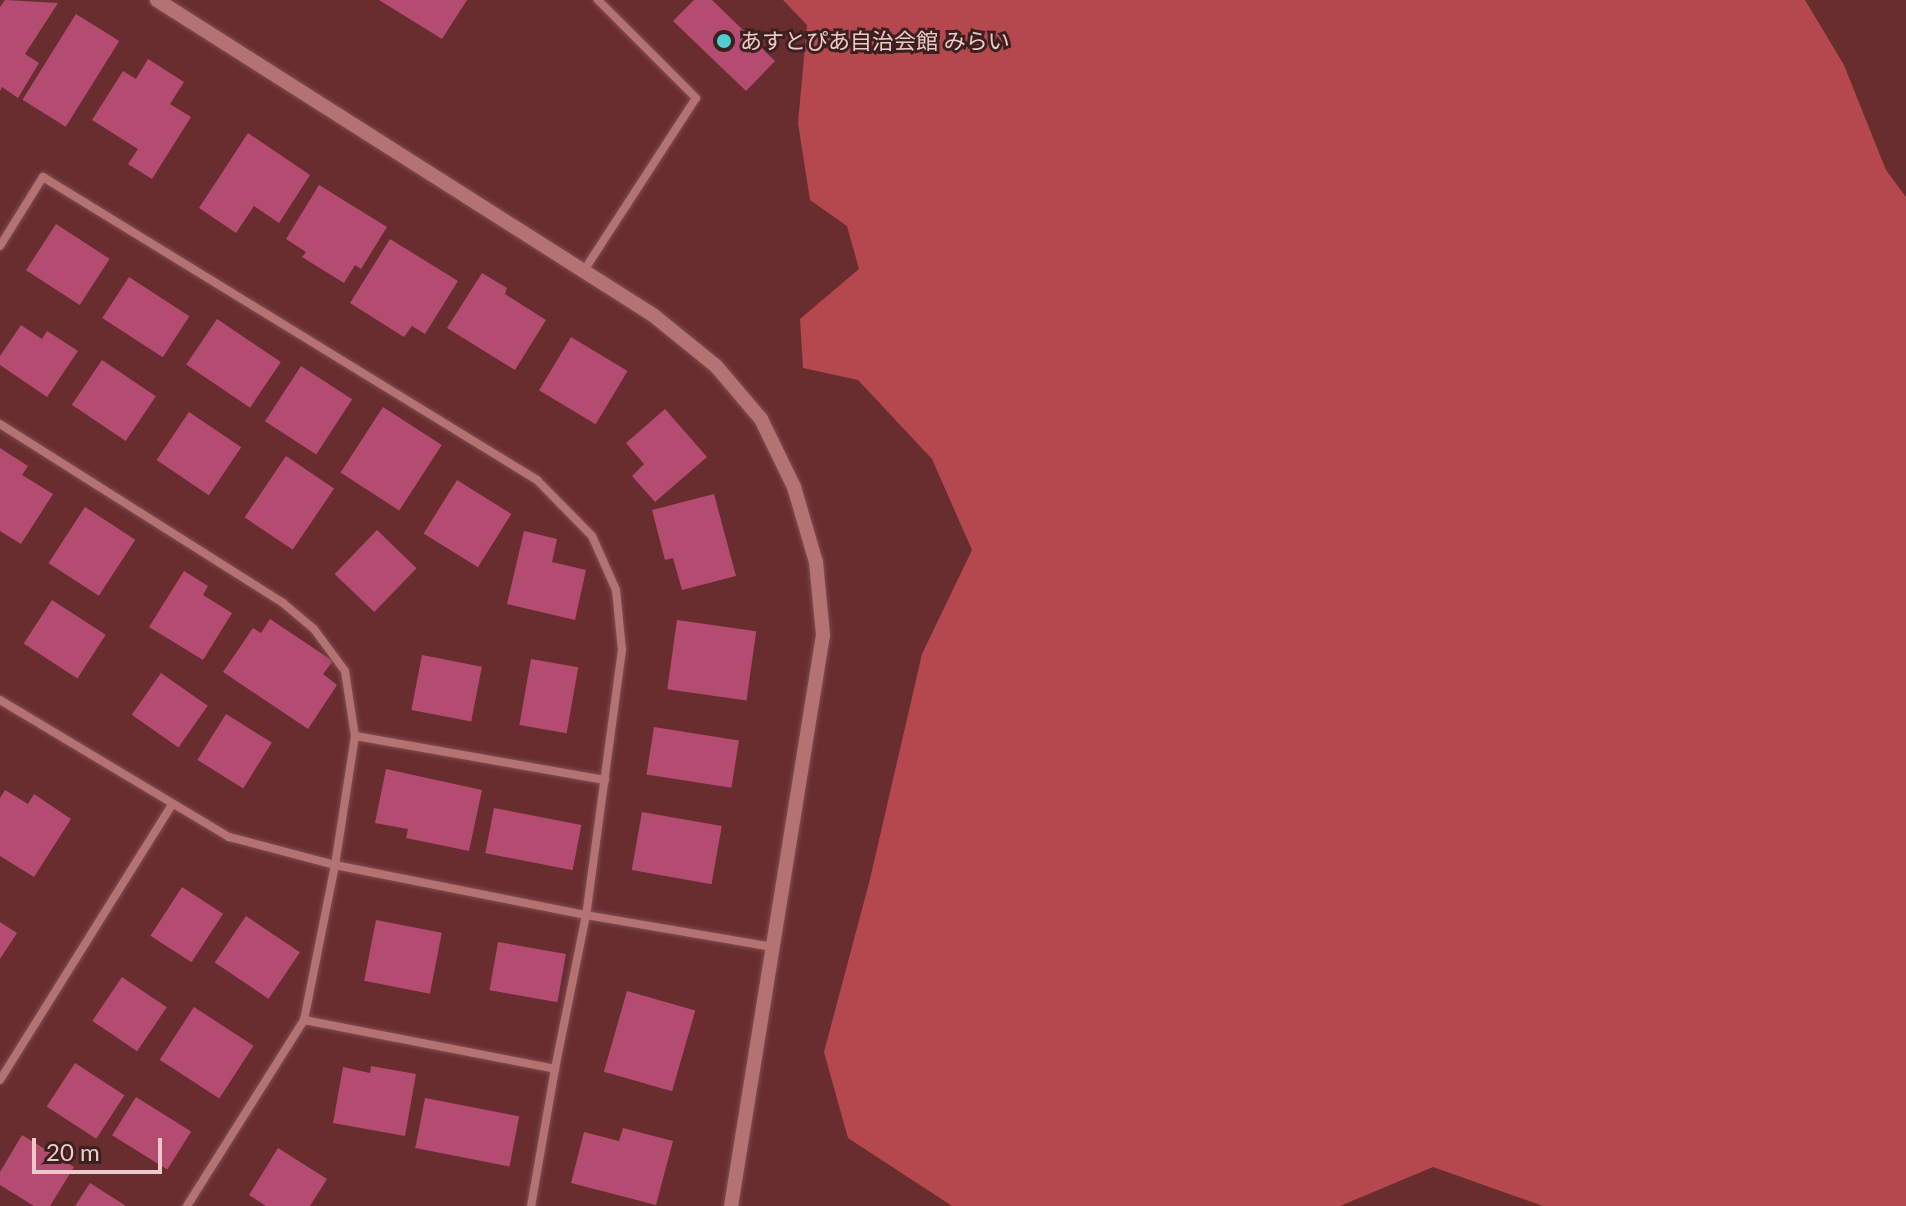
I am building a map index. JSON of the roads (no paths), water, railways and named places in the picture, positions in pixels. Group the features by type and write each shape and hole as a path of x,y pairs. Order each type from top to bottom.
{"street":[{"path":"157,0 653,315 705,358 761,419 794,487 816,562 823,635 731,1206"},
{"path":"583,272 696,98 598,0"},
{"path":"0,246 43,177 537,480 592,536 616,590 622,650 586,915 531,1206"},
{"path":"0,424 283,603 314,629 345,671 355,736 335,865 304,1020 187,1206"},
{"path":"0,700 229,837 335,865 586,915 773,947"},
{"path":"355,736 605,780"},
{"path":"0,1080 172,805"},
{"path":"304,1020 555,1069"}],"place":[{"name":"あすとぴあ自治会館 みらい","path":"724,41"}]}
